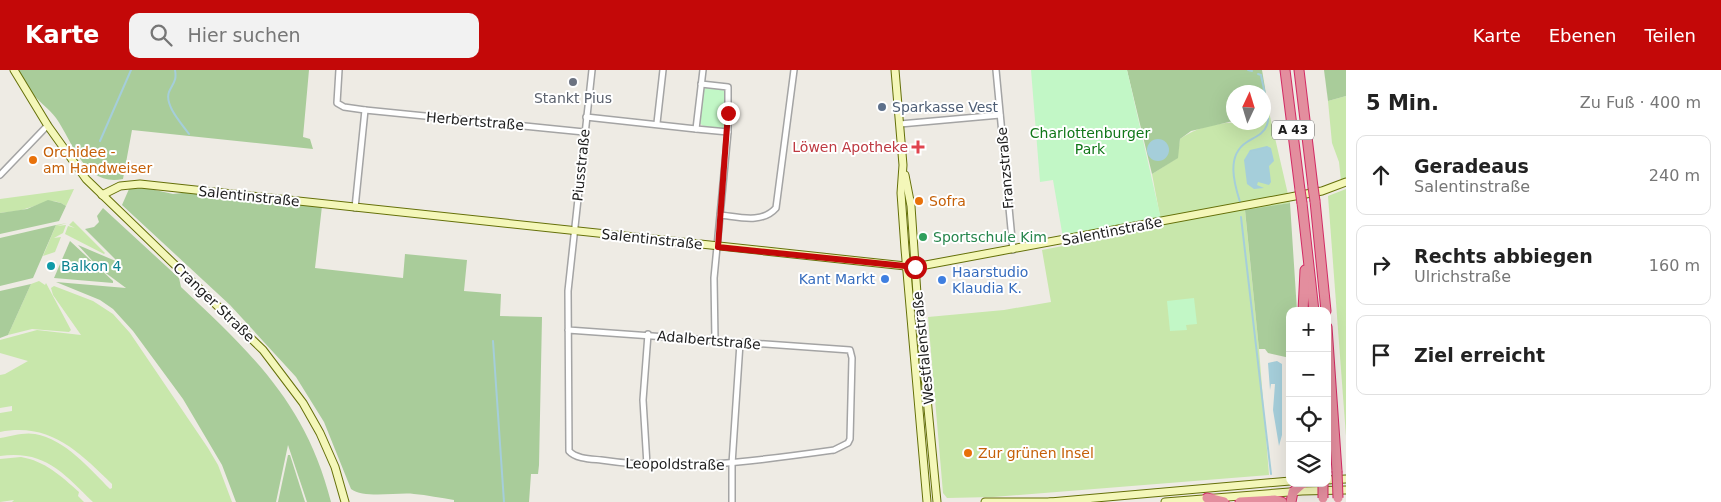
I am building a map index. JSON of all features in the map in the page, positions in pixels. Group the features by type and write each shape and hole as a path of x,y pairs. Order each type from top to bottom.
{"highway":[{"name":"A 43","path":"1285,70 1314,307"},
{"name":"A 43","path":"1299,70 1326,307"},
{"path":"1302,307 1305,230"},
{"path":"1329,352 1338,500"},
{"path":"1291,502 1296,487"},
{"path":"1323,487 1323,500"},
{"path":"1207,498 1224,502"},
{"path":"1240,502 1275,500 1282,502"}],"main road":[{"name":"Cranger Straße","path":"14,70 75,166 102,195 263,350 303,403 320,433 335,468 344,502"},
{"name":"Westfalenstraße","path":"895,70 903,165 911,206 915,267 938,502"},
{"name":"Westfalenstraße","path":"903,165 901,193 906,266 927,502"},
{"name":"Salentinstraße","path":"102,195 120,186 140,184 915,267 1322,191 1346,182"},
{"path":"1331,480 1346,479"},
{"path":"985,502 1050,502 1286,487"},
{"path":"1165,502 1289,487"},
{"path":"1308,487 1346,490"}],"street":[{"name":"Herbertstraße","path":"339,70 337,103 344,107 584,132"},
{"name":"Piusstraße","path":"574,231 592,70"},
{"path":"657,123 663,70"},
{"path":"696,129 703,70"},
{"path":"720,215 758,218 766,216 776,208 794,70"},
{"name":"Franzstraße","path":"996,70 1013,250"},
{"path":"701,84 728,87 728,132 714,278 715,340"},
{"path":"355,208 366,110"},
{"name":"Franzstraße","path":"900,124 1000,115"},
{"path":"586,117 728,132"},
{"path":"0,175 48,125"},
{"name":"Leopoldstraße","path":"574,231 568,290 569,451 576,456 676,467 732,464 834,450 848,443 851,415 852,358 850,350"},
{"name":"Adalbertstraße","path":"568,330 648,334 740,343 850,350"},
{"path":"646,465 643,400 648,334"},
{"path":"732,502 732,464 740,343"}],"green space":[{"path":"19,70 309,70 303,137 310,139 313,149 132,130 123,179 110,180 90,170 82,161 56,118 33,94"},
{"name":"Charlottenburger Park","path":"1031,70 1127,70 1161,219 1063,238 1053,180 1040,182"},
{"path":"1127,70 1262,70 1264,85 1226,85 1226,123 1191,131 1180,139 1178,158 1152,174"},
{"path":"1324,70 1346,70 1346,96 1328,101"},
{"path":"707,87 726,91 726,127 724,129 705,127 699,123 703,90"},
{"path":"1346,96 1346,178 1341,181 1339,162 1332,143 1328,101"},
{"path":"1271,121 1290,203 1245,211 1269,475 993,497 947,498 943,493 928,317 1004,310 1051,302 1042,250 1162,227 1152,174 1177,158 1180,139 1200,129 1226,123 1226,130 1271,130"},
{"path":"146,188 173,194 191,192 322,206 315,268 403,278 405,254 467,260 464,291 501,294 500,316 542,317 539,465 538,474 531,474 529,502 454,502 454,500 424,495 364,494 351,489 324,422 296,377 230,305 122,205 129,189"},
{"path":"74,189 66,206 52,201 22,210 0,213 0,199"},
{"path":"1346,189 1346,436 1328,196"},
{"path":"48,200 66,206 59,221 0,234 0,213 27,209"},
{"path":"1290,203 1297,307 1286,307 1286,357 1268,353 1265,349 1259,349 1245,210"},
{"path":"103,208 179,278 181,287 231,335 273,382 307,436 320,467 331,502 307,502 288,445 276,502 236,502 222,465 183,399 133,331 113,309 100,300 56,282 126,288 99,268 78,245 118,262 85,229 94,227 99,222 97,216"},
{"path":"73,221 104,254 65,234 68,226 75,228 69,225"},
{"path":"67,223 57,226 66,225 63,233 54,238 61,237 55,252 43,256 56,225"},
{"path":"56,225 33,278 0,286 0,238"},
{"path":"70,241 113,281 113,283 54,278"},
{"path":"39,281 45,285 46,283 71,330 69,332 32,329 8,335 31,284"},
{"path":"31,284 8,335 0,338 0,291"},
{"path":"54,286 93,301 113,314 130,333 208,448 218,465 232,502 93,502 62,473 41,460 16,455 0,456 0,438 18,434 35,434 46,437 67,448 110,489 112,488 112,484 100,472 62,442 34,431 0,432 0,413 12,411 12,406 0,408 0,375 28,361 0,353 0,340 37,330 81,335 53,295 51,288"},
{"path":"1194,298 1197,324 1186,325 1187,330 1170,331 1167,301"},
{"path":"288,455 290,455 305,502 278,502"},
{"path":"21,457 38,462 66,480 79,492 78,496 84,502 12,502 14,500 0,502 0,459"}],"water":[{"path":"1158,139 1168,146 1169,150 1162,160 1158,161 1148,154 1147,150 1154,140"},
{"path":"1267,146 1271,148 1274,161 1269,166 1271,182 1269,185 1258,182 1257,185 1264,188 1254,189 1247,184 1244,160 1250,150"},
{"path":"1277,361 1282,364 1282,435 1279,446 1273,410 1275,384 1271,384 1270,390 1268,363"}],"waterway":[{"path":"100,141 131,70"},
{"path":"175,70 175,79 168,97 169,103 174,114 189,134"},
{"path":"1248,70 1252,71"},
{"path":"1240,202 1233,170 1236,154 1247,142 1264,131 1268,120 1261,75 1258,74"},
{"path":"1241,217 1271,474"},
{"path":"493,341 504,502"}],"place":[{"name":"Stankt Pius","path":"573,82"},
{"name":"Sparkasse Vest","path":"882,107"},
{"name":"Löwen Apotheke","path":"918,147"},
{"name":"Orchidee - am Handweiser","path":"33,160"},
{"name":"Sofra","path":"919,201"},
{"name":"Sportschule Kim","path":"923,237"},
{"name":"Balkon 4","path":"51,266"},
{"name":"Kant Markt","path":"885,279"},
{"name":"Haarstudio Klaudia K.","path":"942,280"},
{"name":"Zur grünen Insel","path":"968,453"}],"route":[{"path":"728,113 718,247 915,267"}]}
